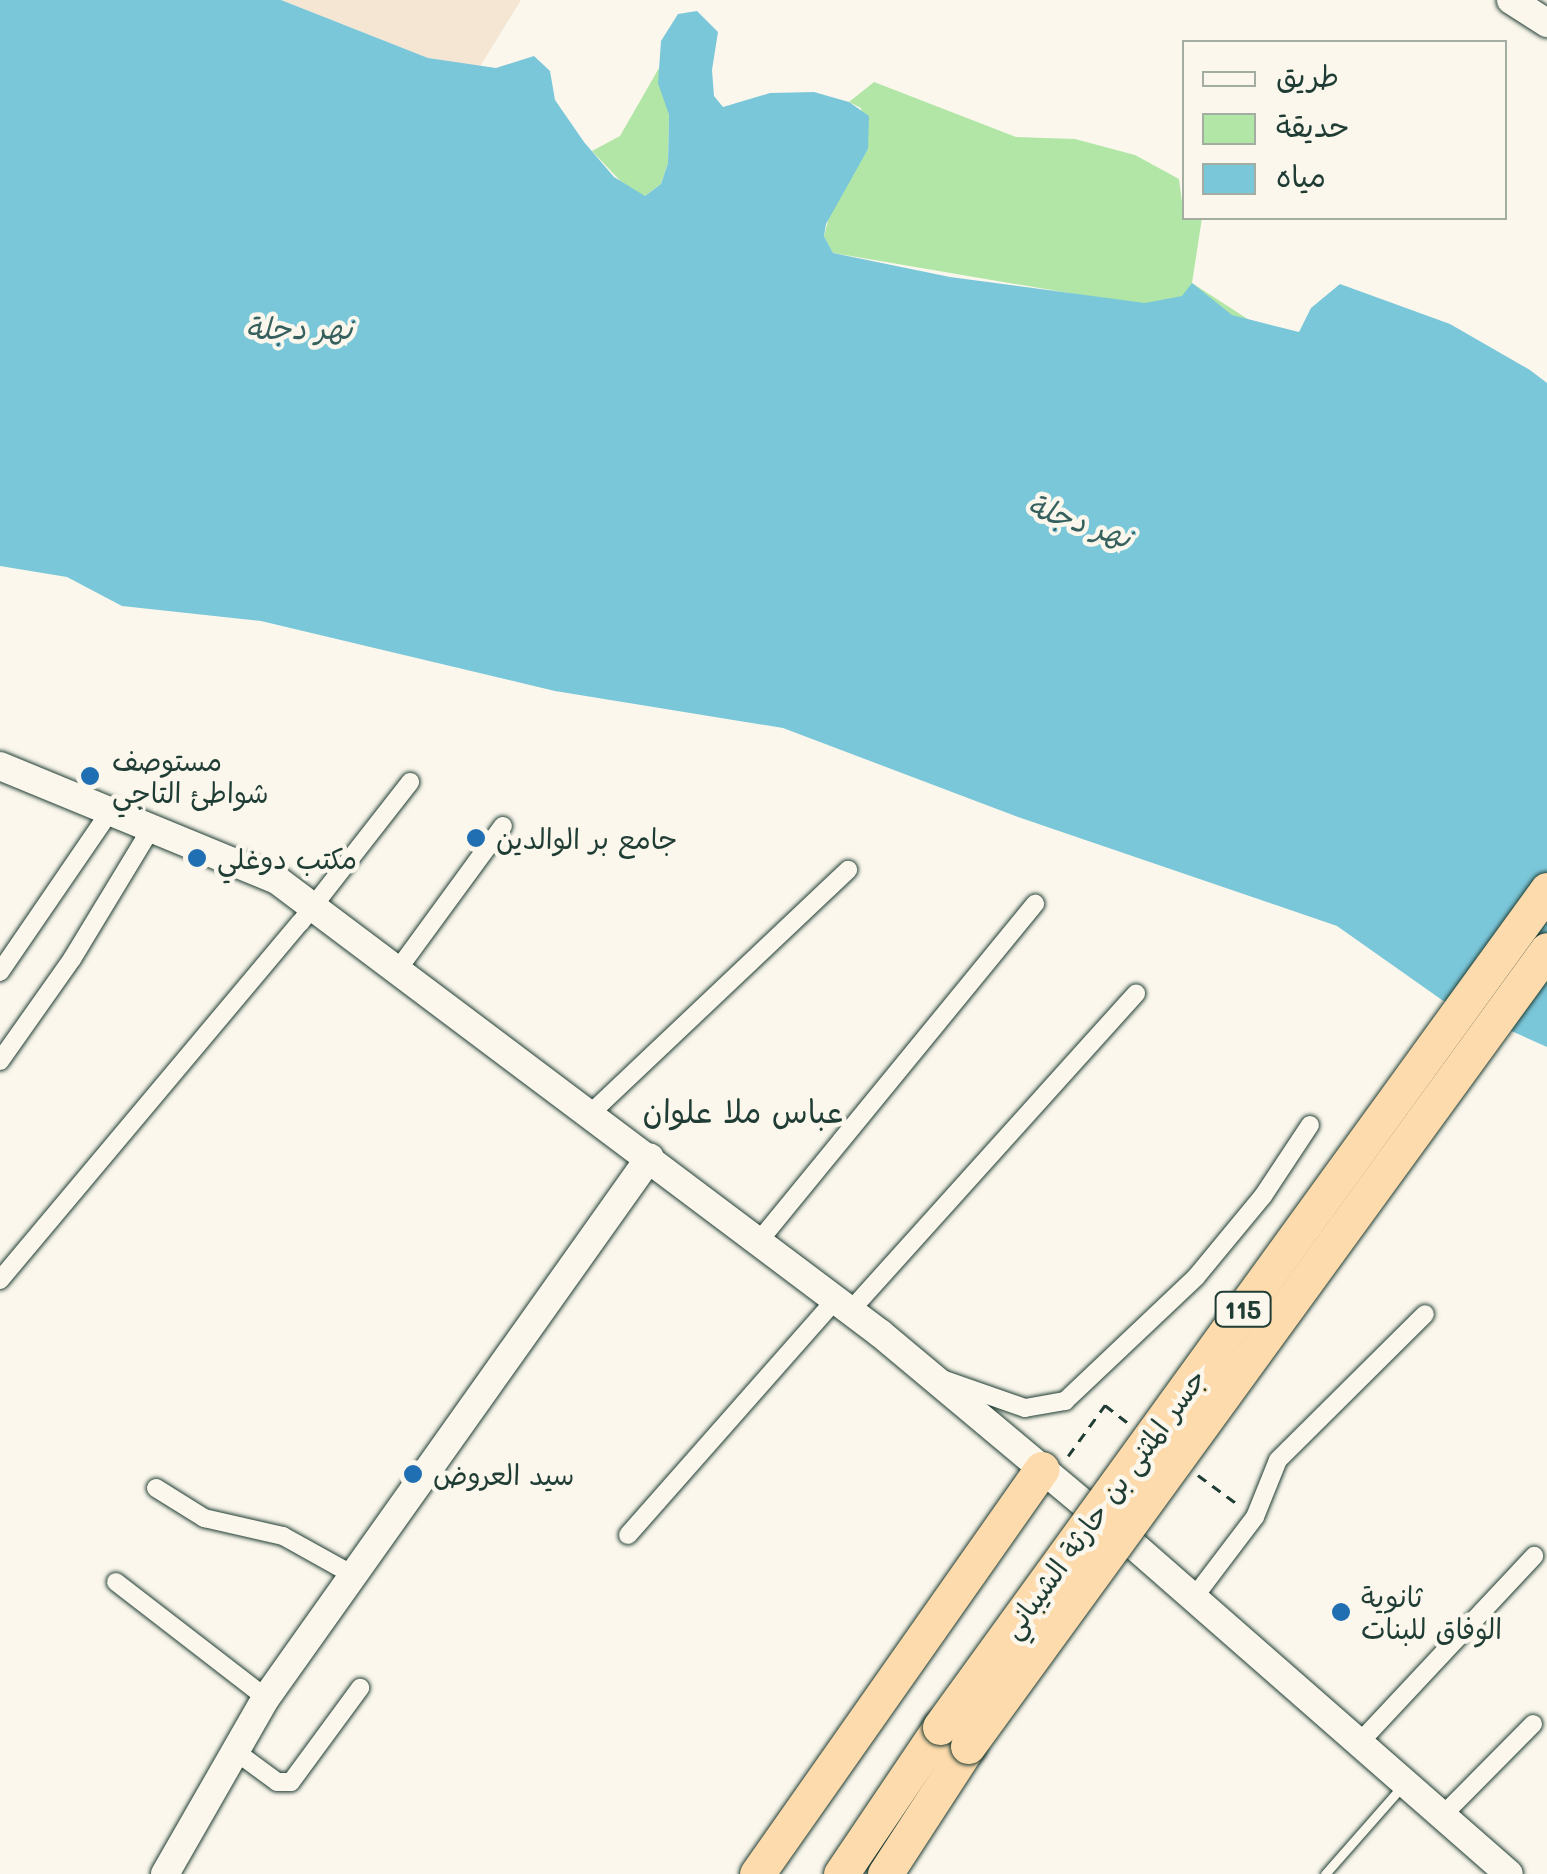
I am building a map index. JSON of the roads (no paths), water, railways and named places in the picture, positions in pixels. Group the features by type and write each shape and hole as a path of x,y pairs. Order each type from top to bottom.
{"highway":[{"name":"جسر المثنى بن حارثة الشيباني","path":"954,1736 1547,890"},
{"name":"جسر المثنى بن حارثة الشيباني","path":"954,1736 1547,950"},
{"path":"757,1874 1046,1473"},
{"name":"115","path":"840,1874 954,1736"},
{"name":"115","path":"884,1874 954,1736"}],"street":[{"path":"1511,0 1547,23"},
{"path":"0,766 148,832 276,880 843,1304 938,1378 1088,1507"},
{"path":"0,1280 410,782"},
{"path":"0,972 108,814"},
{"path":"396,972 503,826"},
{"path":"0,1060 72,958 148,832"},
{"path":"592,1113 848,870"},
{"path":"759,1241 1036,904"},
{"path":"628,1536 1136,993"},
{"path":"938,1378 1025,1408 1065,1401 1196,1277 1310,1125"},
{"path":"165,1874 266,1698 650,1158"},
{"path":"1196,1596 1255,1517 1278,1460 1425,1314"},
{"path":"156,1488 204,1518 284,1536 355,1576"},
{"path":"1131,1542 1510,1874"},
{"path":"1360,1742 1534,1556"},
{"path":"116,1582 266,1698"},
{"path":"234,1750 277,1782 291,1782 360,1688"},
{"path":"1443,1816 1533,1724"}],"lane":[{"path":"1325,1874 1405,1782"}],"water":[{"name":"نهر دجلة","path":"0,0 281,0 428,58 496,68 534,56 550,71 555,100 584,142 614,177 645,196 661,184 668,163 669,115 658,83 661,41 678,14 697,11 718,32 712,70 714,96 723,107 770,93 814,92 849,102 869,116 868,149 826,224 824,236 833,253 950,277 1145,303 1182,296 1192,283 1232,315 1299,332 1311,308 1340,284 1450,324 1530,370 1547,383 1547,1047 1442,1000 1337,926 1018,817 783,728 555,691 261,621 122,606 67,577 0,566"}],"place":[{"name":"مستوصف شواطئ التاجي","path":"90,776"},
{"name":"جامع بر الوالدين","path":"476,838"},
{"name":"مكتب دوغلي","path":"197,858"},
{"name":"سيد العروض","path":"413,1474"},
{"name":"ثانوية الوفاق للبنات","path":"1341,1612"}],"district":[{"name":"عباس ملا علوان","path":"743,1110"}]}
